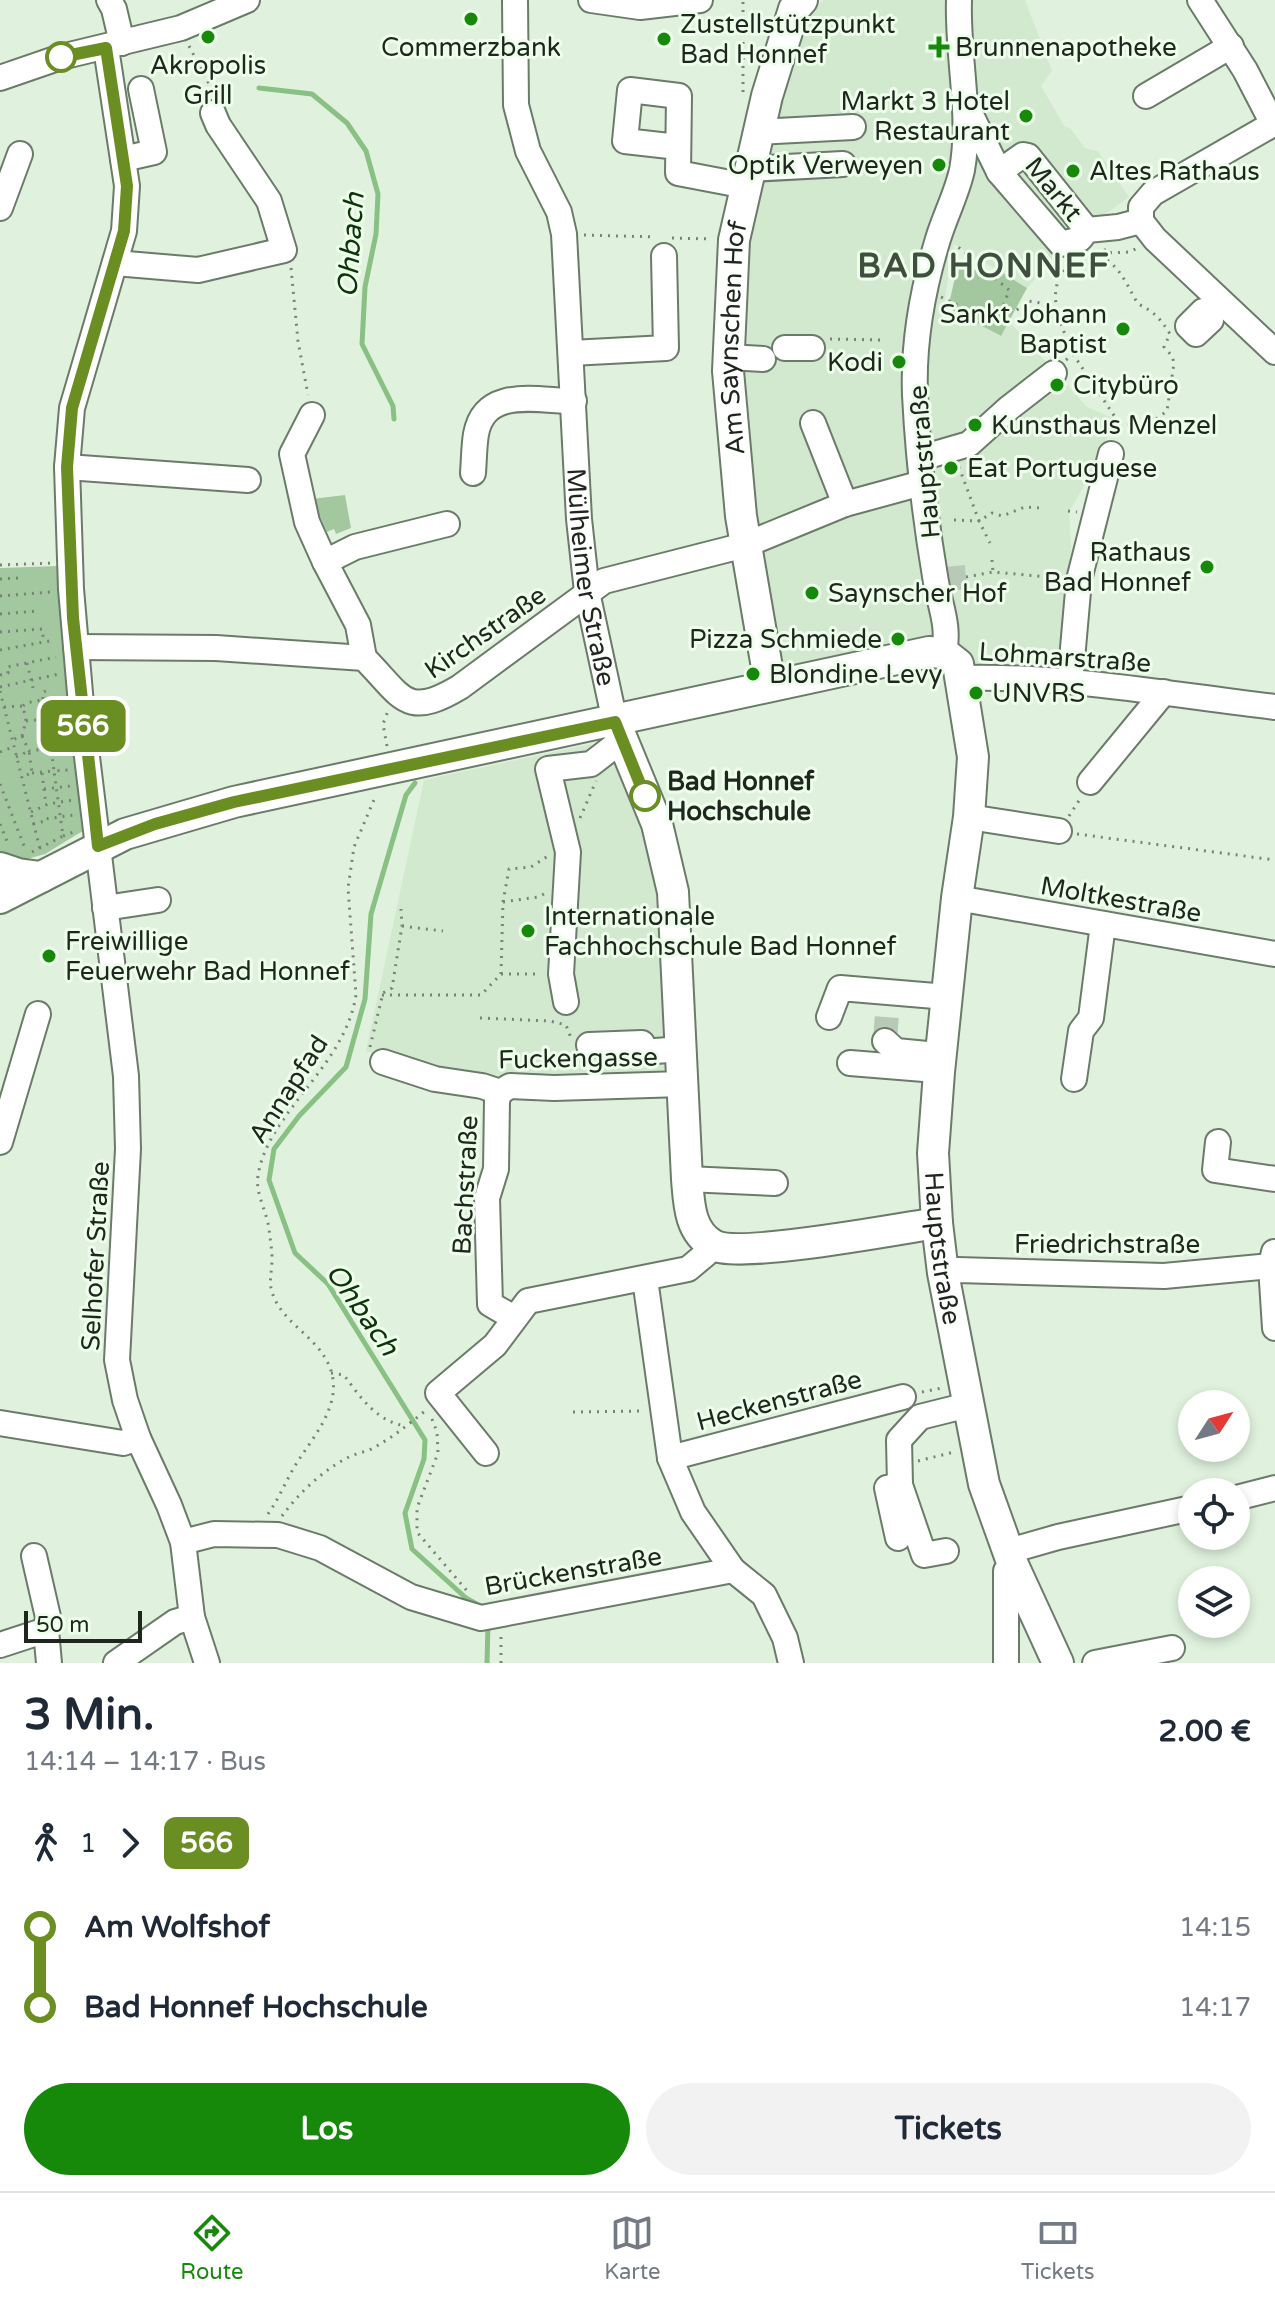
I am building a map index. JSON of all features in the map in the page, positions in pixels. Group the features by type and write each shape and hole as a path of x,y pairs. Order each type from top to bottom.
{"main road":[{"name":"Am Saynschen Hof","path":"770,685 745,545 729,357 734,240 794,3"},
{"path":"0,868 18,874 36,860 87,839 125,834 177,817 383,769 619,731 770,685 929,652 944,653"},
{"name":"Hauptstraße","path":"944,653 958,664 962,678 973,757 933,1153 937,1223 943,1273 976,1447 991,1506 1058,1663"},
{"name":"Mülheimer Straße","path":"619,731 657,824 673,892 691,1216 702,1235 711,1243"},
{"path":"0,898 36,860"},
{"path":"711,1243 720,1248 743,1250 937,1223"}],"street":[{"name":"Selhofer Straße","path":"109,0 118,23 114,46 127,186 124,231 72,408 67,467 71,589 66,647 87,839 105,908 126,1076 128,1149 117,1360 125,1400 138,1438 183,1542 192,1617 207,1663"},
{"path":"0,78 61,57 181,28 247,0"},
{"name":"Mülheimer Straße","path":"515,0 516,105 528,151 559,212 564,234 579,519 587,592 619,731"},
{"path":"591,0 640,7 700,0"},
{"name":"Hauptstraße","path":"944,653 948,633 949,578 922,483 915,394 918,332 926,289 962,171 965,102 959,0"},
{"path":"1200,0 1231,46 1274,123 1153,193 1141,207 1141,221 1212,308 1275,352"},
{"path":"1146,96 1231,46"},
{"path":"123,159 154,152 141,89"},
{"name":"Hauptstraße","path":"965,102 999,172"},
{"path":"115,263 198,270 284,250 269,201 213,113"},
{"path":"759,132 853,127"},
{"path":"678,147 678,173 748,178 843,164"},
{"path":"0,208 20,154"},
{"name":"Markt","path":"1087,230 1028,156 1017,157 999,172 1068,251 1087,230 1141,221"},
{"path":"571,353 666,348 664,244"},
{"path":"785,348 812,348"},
{"path":"729,357 763,359"},
{"path":"921,458 969,444 1054,373"},
{"path":"473,473 478,426 493,405 504,400 574,401"},
{"path":"66,647 216,648 364,658 358,625 307,522 292,454 312,415"},
{"path":"813,423 845,504"},
{"path":"1070,682 1079,580 1111,454"},
{"path":"67,467 248,480"},
{"name":"Kirchstraße","path":"364,658 404,700 417,704 435,702 473,678 604,581 745,545 845,504 922,483"},
{"path":"325,562 355,547 447,524"},
{"name":"Lohmarstraße","path":"962,678 1011,677 1134,687 1275,707"},
{"name":"Lohmarstraße","path":"1090,782 1164,692"},
{"path":"566,1002 561,974 568,852 548,769 591,764 619,731"},
{"path":"969,817 1059,831"},
{"name":"Moltkestraße","path":"957,898 1275,954"},
{"path":"105,908 158,900"},
{"path":"1074,1079 1081,1031 1091,1018 1103,924"},
{"path":"829,1017 840,988 888,996 947,997"},
{"path":"0,1142 38,1014"},
{"path":"885,1041 896,1051 940,1064"},
{"path":"581,1045 642,1043 643,1052 681,1049"},
{"name":"Fuckengasse","path":"375,1058 435,1079 500,1092 510,1086 554,1088 682,1084"},
{"path":"850,1063 924,1069 940,1064"},
{"name":"Bachstraße","path":"500,1092 497,1100 496,1169 487,1198 490,1304 514,1318"},
{"path":"1218,1142 1215,1170 1275,1179"},
{"path":"687,1179 775,1183"},
{"path":"486,1453 438,1393 495,1345 528,1301 688,1269 706,1254 711,1243"},
{"path":"1273,1258 1275,1328"},
{"name":"Friedrichstraße","path":"943,1273 957,1270 1164,1276 1273,1258"},
{"name":"Heckenstraße","path":"645,1279 670,1458 693,1512 733,1570"},
{"path":"946,1551 924,1555 899,1475 899,1440 920,1417 966,1394"},
{"name":"Heckenstraße","path":"670,1458 903,1397"},
{"path":"0,1423 123,1443 138,1438"},
{"path":"898,1538 887,1488 899,1475"},
{"path":"1250,1494 1275,1488"},
{"path":"1006,1663 1005,1585 1011,1558 1058,1537 1178,1511"},
{"name":"Brückenstraße","path":"183,1542 214,1534 266,1535 320,1548 411,1597 491,1616 733,1570"},
{"path":"34,1556 48,1617 49,1663"},
{"path":"733,1570 764,1595 785,1638 791,1663"},
{"path":"116,1663 175,1622 192,1617"},
{"path":"0,1645 46,1630"},
{"path":"1095,1663 1172,1648"}],"path":[{"path":"743,0 743,101"},
{"path":"181,28 209,84 213,113"},
{"path":"564,234 664,244 734,240"},
{"path":"926,289 972,313 1001,313 1009,290 961,247"},
{"path":"284,250 292,272 298,341 312,415"},
{"path":"1068,251 1093,253 1117,266 1138,304 1163,321 1170,334 1164,347 1174,363 1167,411 1145,427 1119,423 1073,354 1054,306 1068,251"},
{"path":"1003,308 1013,313 1028,301 1054,306"},
{"path":"812,348 818,338 882,340"},
{"path":"1172,356 1179,348"},
{"path":"1054,373 1073,354"},
{"path":"1111,454 1119,423"},
{"path":"953,449 990,543"},
{"path":"954,520 979,521 992,513 1002,516 1025,507 1041,508"},
{"path":"992,560 993,572"},
{"path":"0,565 69,563"},
{"path":"949,578 993,572 1079,580"},
{"path":"0,579 19,578"},
{"path":"0,596 71,589"},
{"path":"0,614 38,611"},
{"path":"0,632 42,629 44,642"},
{"path":"0,650 44,642 66,647"},
{"path":"0,675 8,673 7,667 27,663 66,647"},
{"path":"27,663 33,688"},
{"path":"36,860 33,824 0,689 62,674"},
{"path":"43,699 43,692 46,691"},
{"path":"4,707 23,706 64,695"},
{"name":"Annapfad","path":"404,700 389,707 383,724 389,754 354,847 348,888 356,995 354,1011 342,1040 266,1149 257,1178 269,1227 272,1294 279,1308 324,1357 331,1373 344,1375 382,1419 395,1425 409,1425"},
{"path":"23,706 26,721 22,736 29,751 32,773"},
{"path":"26,721 76,722"},
{"path":"45,749 43,733 76,722"},
{"path":"0,725 8,723"},
{"path":"12,740 22,736"},
{"path":"16,757 29,751 64,746"},
{"path":"0,752 13,747"},
{"path":"51,748 63,836"},
{"path":"579,820 598,777 591,764"},
{"path":"21,777 68,770"},
{"path":"42,772 46,805"},
{"path":"1090,782 1059,831 1275,860"},
{"path":"0,784 36,860"},
{"path":"44,789 71,786"},
{"path":"30,812 46,805 73,800"},
{"path":"33,824 75,815"},
{"path":"0,824 7,843 17,855 36,860"},
{"path":"36,860 63,836 87,839"},
{"path":"382,995 481,995 501,974 503,902 509,869 531,867 545,856 568,852"},
{"path":"503,902 538,897 566,881"},
{"path":"375,1058 382,995 392,988 402,926 401,909"},
{"path":"402,926 443,931"},
{"path":"501,974 561,974"},
{"path":"480,1018 550,1021 566,1025 581,1045"},
{"path":"266,1535 297,1462 328,1415 333,1400 331,1373"},
{"path":"903,1397 966,1394"},
{"path":"266,1535 321,1475 344,1459 371,1450 409,1425 428,1408 437,1432 438,1453 417,1508 417,1532 466,1590 492,1608 491,1616 501,1625 501,1663"},
{"path":"573,1412 663,1410"},
{"path":"899,1475 976,1447"}],"shaded area":[{"path":"823,0 1025,0 1052,71 1041,86 1065,127 1070,128 1085,148 1098,151 1129,197 1089,226 1067,252 1042,271 1027,288 954,244 944,305 1000,336 1008,320 1087,407 1115,419 1095,466 1069,512 1071,548 1065,671 963,664 782,673 740,429 746,217 802,25"},
{"path":"959,260 987,277 1001,272 1027,288 1001,336 948,308"},
{"path":"345,495 351,528 336,534 334,529 327,532 312,499"},
{"path":"57,566 71,716 86,829 45,854 20,861 0,853 0,568"},
{"name":"Internationale Fachhochschule Bad Honnef","path":"590,744 617,764 660,872 677,1083 455,1079 366,1051 424,780"}],"waterway":[{"name":"Ohbach","path":"259,88 312,94 347,123 366,151 378,194 376,234 365,287 362,344 393,406 394,419"},
{"name":"Ohbach","path":"415,783 406,795 371,914 365,999 346,1067 299,1116 274,1149 269,1180 295,1253 328,1284 425,1440 424,1459 405,1513 412,1549 466,1598 480,1606"},
{"name":"Ohbach","path":"487,1663 488,1624"}],"tunnel":[{"path":"947,579 966,577"},
{"path":"885,1041 888,1000"}],"bus line":[{"name":"566","path":"61,57 106,48 127,186 124,231 72,408 67,467 73,618 98,846 155,824 234,802 615,722 645,796"}],"place":[{"name":"Commerzbank","path":"471,19"},
{"name":"Akropolis Grill","path":"208,37"},
{"name":"Zustellstützpunkt Bad Honnef","path":"664,39"},
{"name":"Brunnenapotheke","path":"939,47"},
{"name":"Markt 3 Hotel Restaurant","path":"1026,116"},
{"name":"Optik Verweyen","path":"939,165"},
{"name":"Altes Rathaus","path":"1073,171"},
{"name":"Sankt Johann Baptist","path":"1123,329"},
{"name":"Kodi","path":"899,362"},
{"name":"Citybüro","path":"1057,385"},
{"name":"Kunsthaus Menzel","path":"975,425"},
{"name":"Eat Portuguese","path":"951,468"},
{"name":"Rathaus Bad Honnef","path":"1207,567"},
{"name":"Saynscher Hof","path":"812,593"},
{"name":"Pizza Schmiede","path":"898,639"},
{"name":"Blondine Levy","path":"753,674"},
{"name":"UNVRS","path":"976,693"},
{"name":"Bad Honnef Hochschule","path":"645,796"},
{"name":"Internationale Fachhochschule Bad Honnef","path":"528,931"},
{"name":"Freiwillige Feuerwehr Bad Honnef","path":"49,956"}],"district":[{"name":"BAD HONNEF","path":"984,265"}]}
